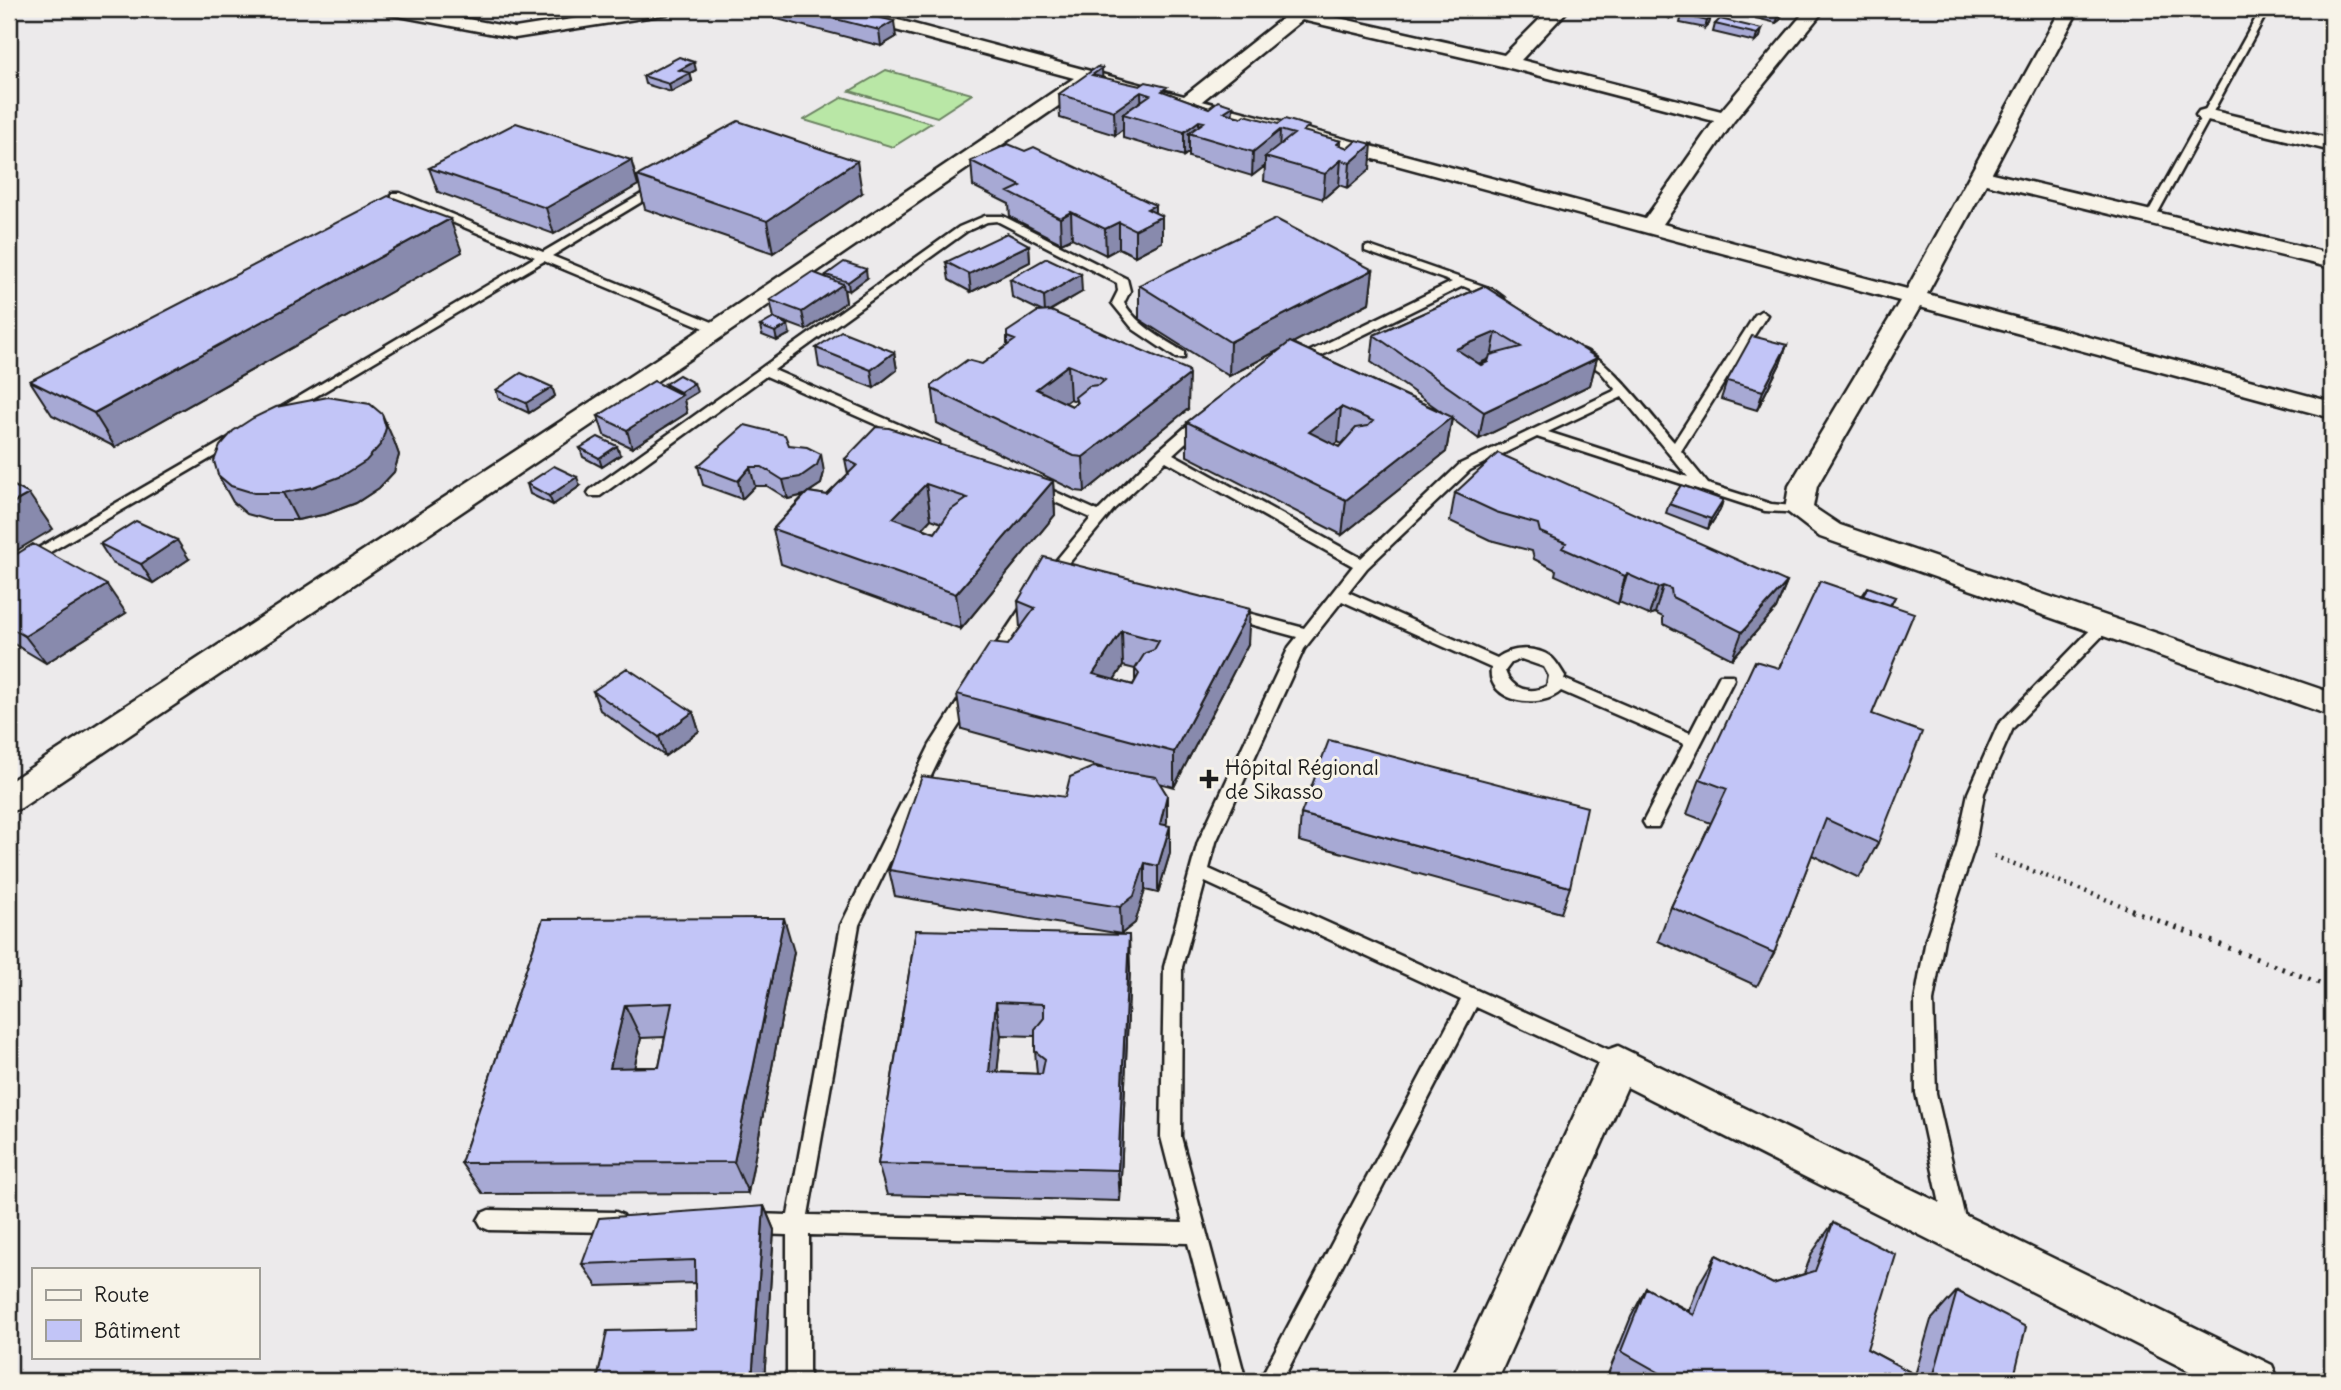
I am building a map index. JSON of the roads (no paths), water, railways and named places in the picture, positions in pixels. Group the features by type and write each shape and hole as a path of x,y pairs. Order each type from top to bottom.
{"street":[{"path":"388,9 515,33 667,9"},
{"path":"838,9 1190,101 2332,410"},
{"path":"1277,9 1301,11 1726,118"},
{"path":"1508,62 1560,9"},
{"path":"1650,227 1726,118 1816,9"},
{"path":"2070,9 1914,297 1803,486 1800,510 1830,531 2332,705"},
{"path":"1190,101 1301,11"},
{"path":"9,799 718,328 1091,75"},
{"path":"2206,115 2332,145"},
{"path":"1980,176 2332,261"},
{"path":"1474,1381 1618,1063 2256,1381"}],"lane":[{"path":"2150,218 2265,9"},
{"path":"259,424 674,180"},
{"path":"396,195 718,328"},
{"path":"595,493 962,229 985,219 999,218 1123,281 1124,291 1118,303 1125,315 1136,327 1180,355"},
{"path":"1369,249 1488,291 1511,307"},
{"path":"1280,370 1462,282"},
{"path":"1674,452 1761,315"},
{"path":"1569,345 1604,368 1703,486"},
{"path":"765,371 951,452"},
{"path":"1235,1381 1171,1137 1173,967 1207,842 1297,646 1362,565 1465,467 1624,391"},
{"path":"798,1381 798,1211 850,925 938,745 1100,517 1163,454 1218,408"},
{"path":"9,571 247,431"},
{"path":"1534,432 1770,508 1800,510"},
{"path":"1163,454 1362,565"},
{"path":"1026,484 1100,517"},
{"path":"1339,594 1499,665"},
{"path":"1216,609 1307,634"},
{"path":"1957,1230 1926,1093 1924,1001 1935,939 1966,845 1976,793 2006,725 2102,627"},
{"path":"1512,655 1531,655 1549,663 1558,676 1558,683 1548,694 1520,695 1503,685 1497,671 1499,665 1512,655"},
{"path":"1652,822 1726,679"},
{"path":"1558,683 1694,741"},
{"path":"1199,873 1618,1063"},
{"path":"1270,1381 1472,997"},
{"path":"489,1220 637,1222"},
{"path":"731,1224 1196,1233"}],"place":[{"name":"Hôpital Régional de Sikasso","path":"1209,779"}]}
